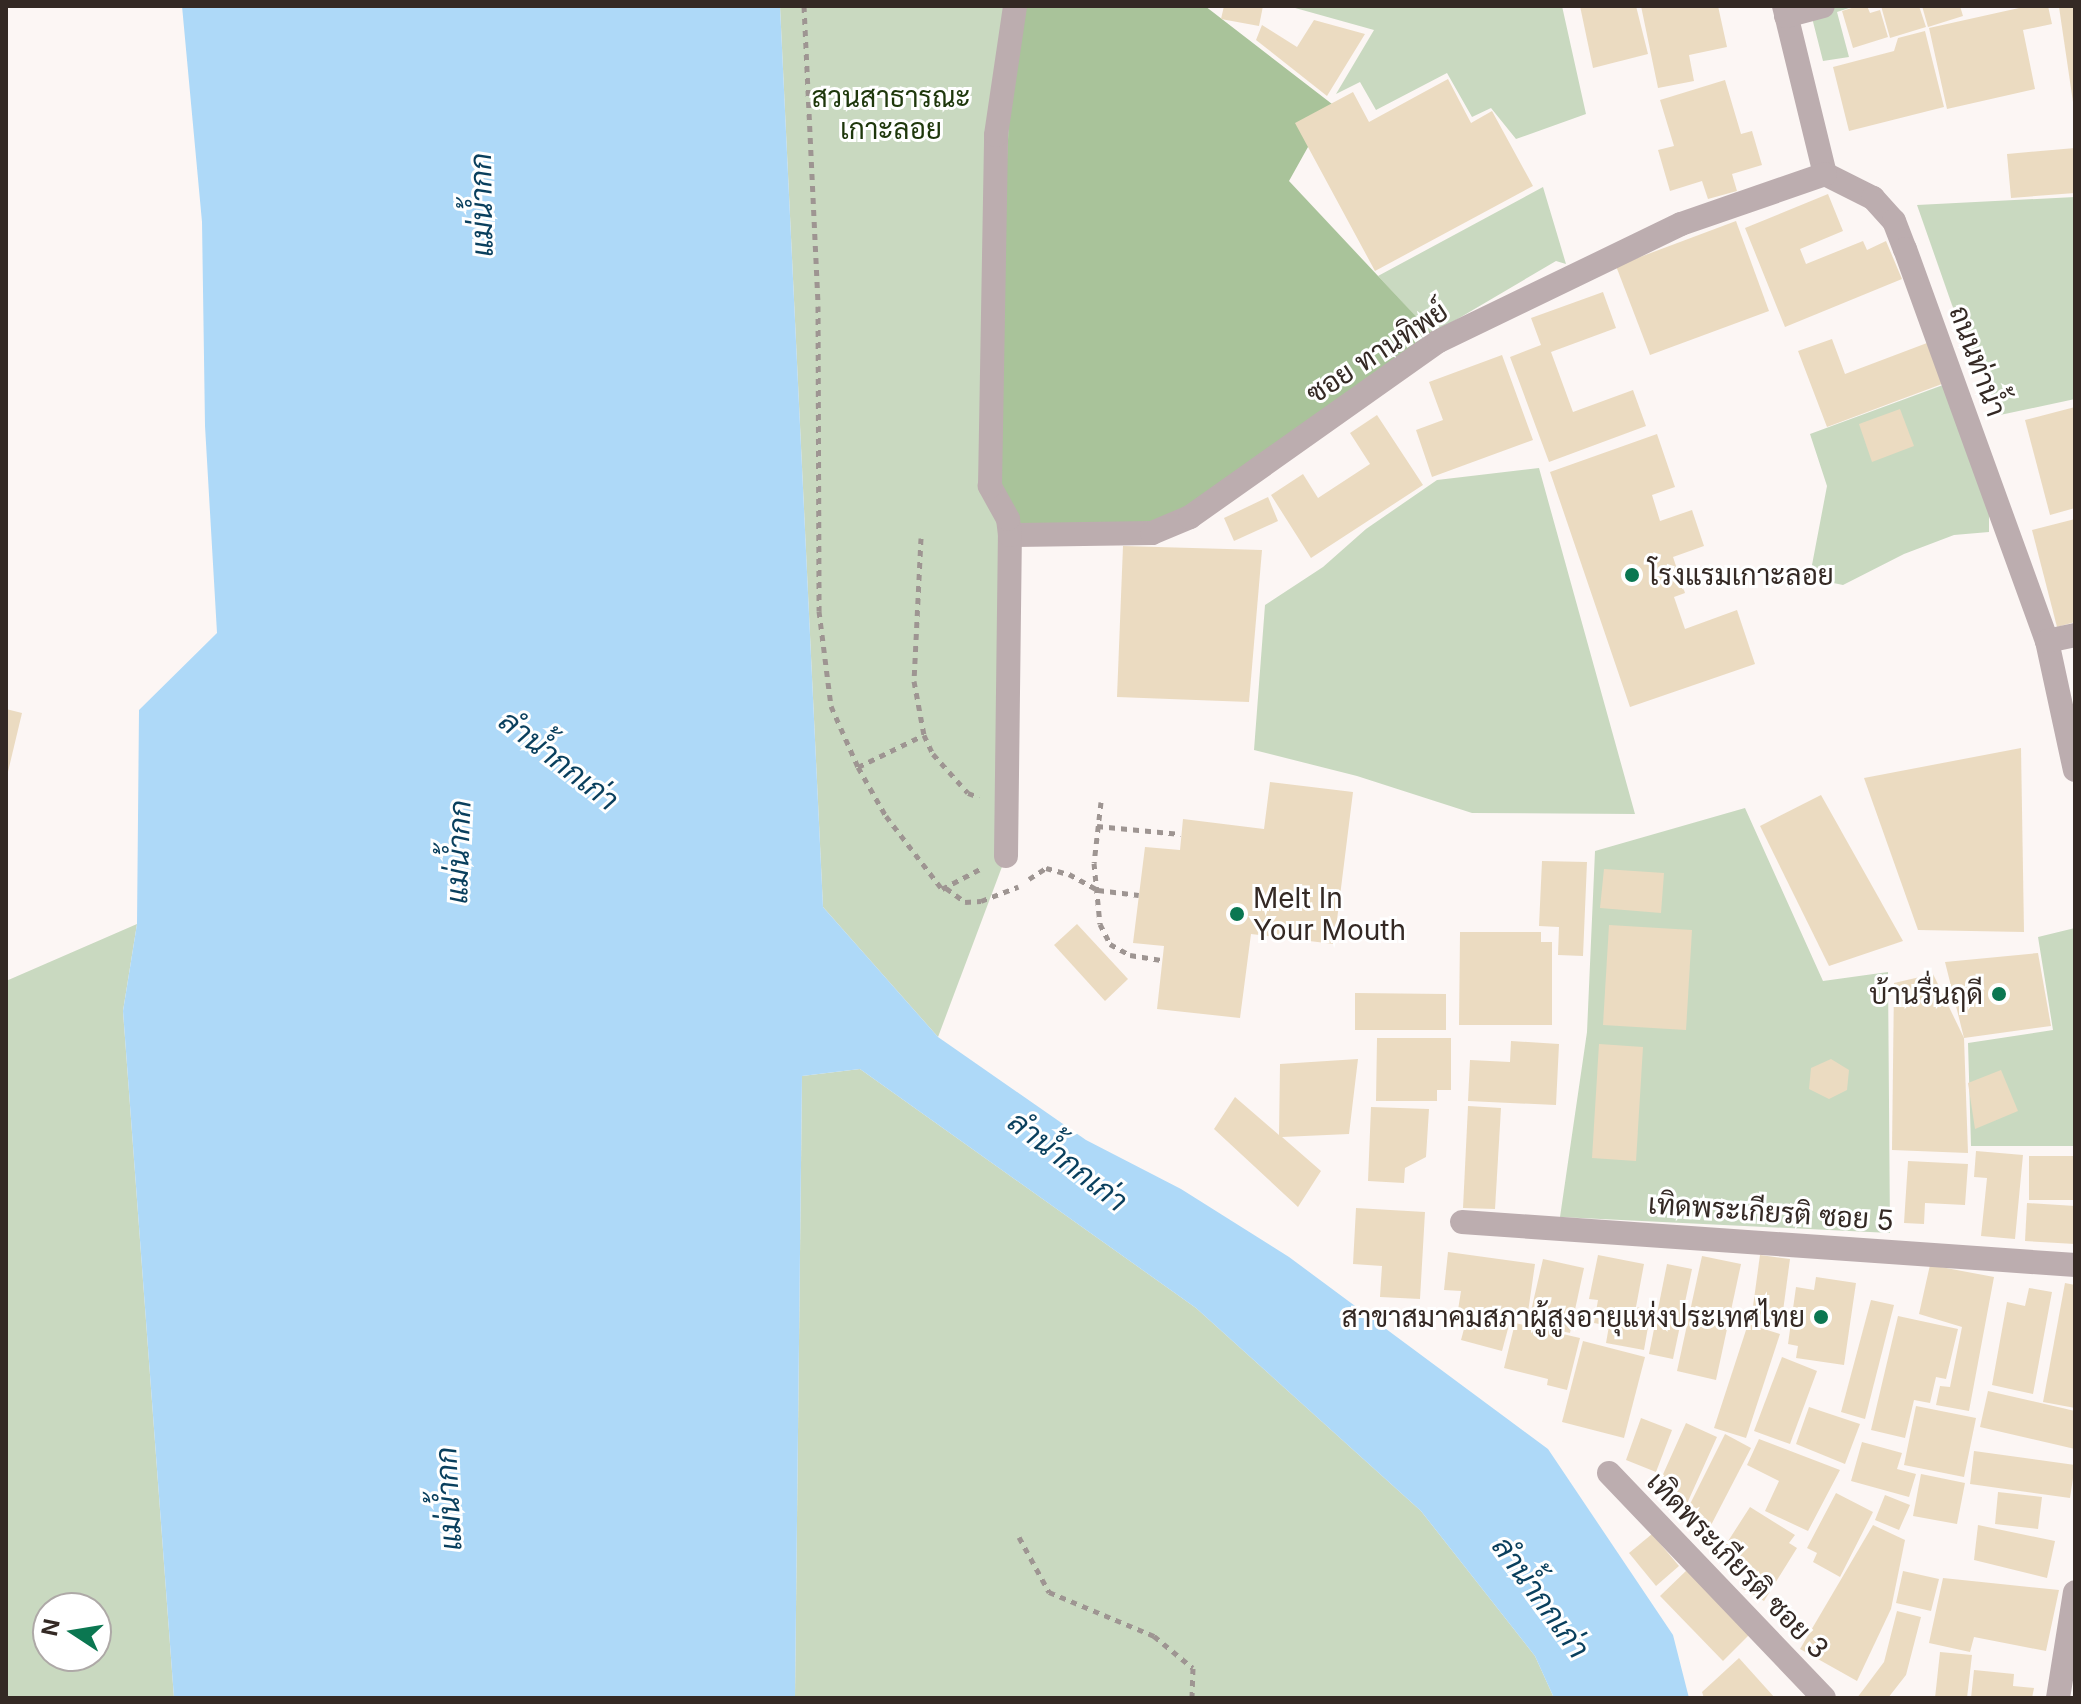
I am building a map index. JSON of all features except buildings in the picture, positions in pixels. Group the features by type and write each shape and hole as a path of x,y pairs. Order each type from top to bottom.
{"street":[{"path":"1006,856 1010,535 1008,519 990,486 996,135 1015,6"},
{"path":"1823,6 1785,11 1825,174"},
{"name":"ซอย ทานทิพย์","path":"1010,535 1152,533 1190,517 1439,341 1681,224 1825,174"},
{"name":"ถนนท่าน้ำ","path":"1825,174 1873,198 1894,221 2047,641 2075,770"},
{"path":"2047,641 2075,635"},
{"name":"เทิดพระเกียรติ ซอย 5","path":"1462,1222 2075,1265"},
{"name":"เทิดพระเกียรติ ซอย 3","path":"1609,1473 1824,1698"},
{"path":"2058,1698 2075,1592"}],"path":[{"path":"804,6 818,306 819,611 831,706 858,767 886,816 942,889 946,888 965,902 981,901 1018,887 1046,868 1069,874 1098,890 1139,895"},
{"path":"921,538 914,681 924,735 933,754 968,793 1006,808"},
{"path":"858,767 924,735"},
{"path":"1101,802 1094,863 1100,924 1110,944 1130,955 1163,960"},
{"path":"1097,826 1181,834"},
{"path":"946,888 1006,856"},
{"path":"1019,1537 1049,1592 1154,1636 1193,1668 1192,1698"}],"green space":[{"name":"สวนสาธารณะ เกาะลอย","path":"780,6 1015,6 1006,856 938,1037 823,907"},
{"path":"1015,6 1205,6 1332,104 1289,181 1439,341 1152,533 1010,535 990,486"},
{"path":"1288,6 1562,6 1586,114 1516,139 1491,108 1472,117 1447,73 1376,110 1360,82 1336,94 1374,30"},
{"path":"1809,6 1855,6 1837,12 1849,57 1823,61"},
{"path":"1543,187 1566,264 1556,261 1432,334 1378,276"},
{"path":"2075,197 2075,399 2000,415 1952,305 1917,205"},
{"path":"1943,385 1989,505 1989,532 1954,535 1904,554 1843,585 1819,580 1812,565 1827,486 1810,434"},
{"path":"1539,468 1635,814 1472,813 1357,776 1254,750 1265,605 1323,567 1366,529 1437,480"},
{"path":"1745,808 1823,981 1888,972 1890,1233 1560,1217 1587,1032 1595,851"},
{"path":"137,924 123,1011 174,1698 6,1698 6,981"},
{"path":"2075,928 2075,1146 1971,1146 1968,1043 2053,1030 2038,937"},
{"path":"860,1069 1196,1308 1421,1511 1535,1656 1554,1698 795,1698 802,1076"}],"water":[{"path":"182,6 780,6 823,907 938,1037 1086,1140 1181,1189 1289,1257 1548,1449 1673,1635 1689,1698 1554,1698 1535,1656 1421,1511 1196,1308 860,1069 802,1076 795,1698 174,1698 123,1011 137,924 139,710 217,633 205,426 202,222"}],"place":[{"name":"โรงแรมเกาะลอย","path":"1632,575"},
{"name":"Melt In Your Mouth","path":"1237,914"},
{"name":"บ้านรื่นฤดี","path":"1999,994"},
{"name":"สาขาสมาคมสภาผู้สูงอายุแห่งประเทศไทย","path":"1821,1317"}],"water label":[{"name":"แม่น้ำกก","path":"481,205"},
{"name":"ลำน้ำกกเก่า","path":"559,760"},
{"name":"แม่น้ำกก","path":"458,852"},
{"name":"ลำน้ำกกเก่า","path":"1068,1161"},
{"name":"แม่น้ำกก","path":"448,1499"},
{"name":"ลำน้ำกกเก่า","path":"1541,1597"}]}
